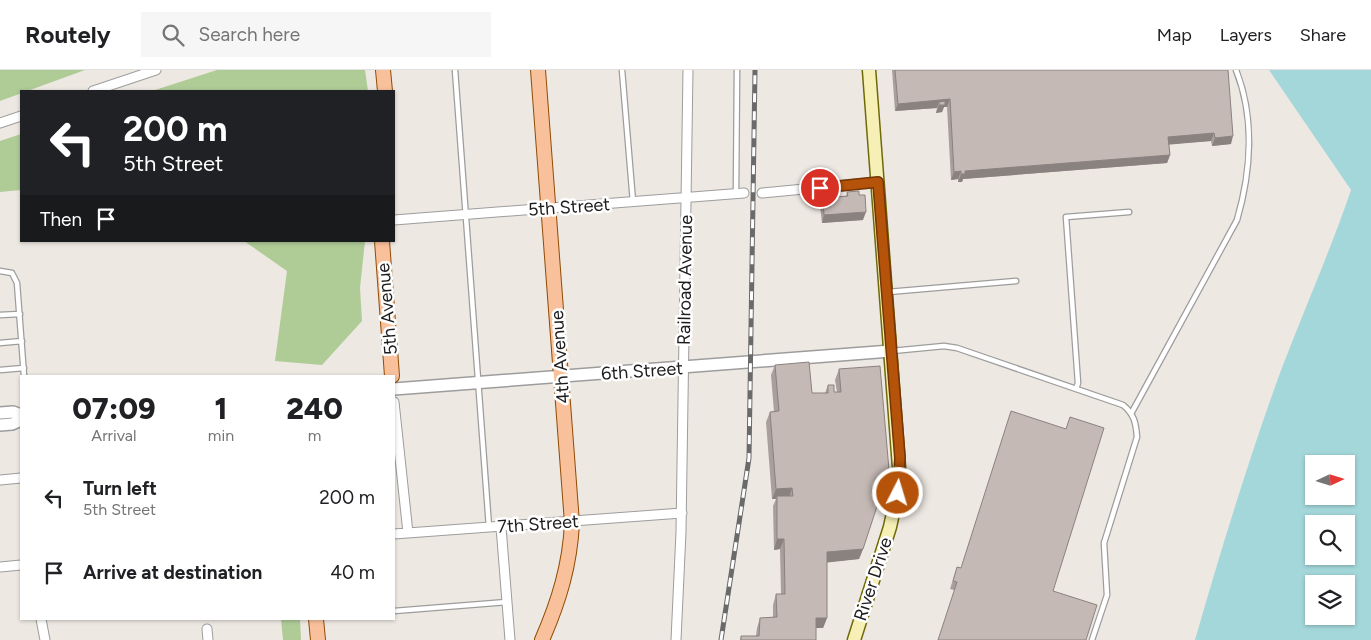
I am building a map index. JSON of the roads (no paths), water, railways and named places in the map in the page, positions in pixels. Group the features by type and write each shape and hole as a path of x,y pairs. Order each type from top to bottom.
{"main road":[{"path":"383,70 386,90"},
{"name":"4th Avenue","path":"538,70 572,523 570,551 563,588 542,640"},
{"name":"River Drive","path":"854,640 892,520 900,481 869,70"},
{"name":"5th Avenue","path":"382,242 392,375"},
{"path":"316,620 318,640"}],"street":[{"path":"96,90 156,70"},
{"name":"Railroad Avenue","path":"676,640 682,513 688,70"},
{"path":"0,123 20,116"},
{"path":"762,193 878,182"},
{"name":"5th Street","path":"395,220 740,194"},
{"name":"6th Street","path":"395,389 891,351"},
{"path":"395,411 408,533"},
{"path":"0,413 13,412 20,415"},
{"path":"0,425 12,424 20,420"},
{"path":"0,480 20,478"},
{"name":"7th Street","path":"395,534 572,523 682,513"},
{"path":"501,527 510,640"},
{"path":"0,567 20,565"},
{"path":"41,620 45,640"},
{"path":"207,629 208,640"}],"lane":[{"path":"454,70 489,528"},
{"path":"622,70 633,202"},
{"path":"737,70 740,194"},
{"path":"1132,412 1237,220 1243,200 1250,147 1245,100 1236,70"},
{"path":"1076,389 1078,383 1066,217 1129,212"},
{"path":"0,272 10,271 16,278 24,375"},
{"path":"886,292 1016,281"},
{"path":"0,315 20,314"},
{"path":"0,343 22,341"},
{"path":"891,351 944,346 957,348 1123,405 1132,412 1137,437 1104,542 1107,595 1092,640"},
{"path":"0,370 24,368"},
{"path":"395,611 507,602"}],"water":[{"path":"1269,70 1371,70 1371,640 1195,640 1235,506 1268,406 1351,190"}],"railway":[{"path":"721,640 749,458 755,70"}]}
